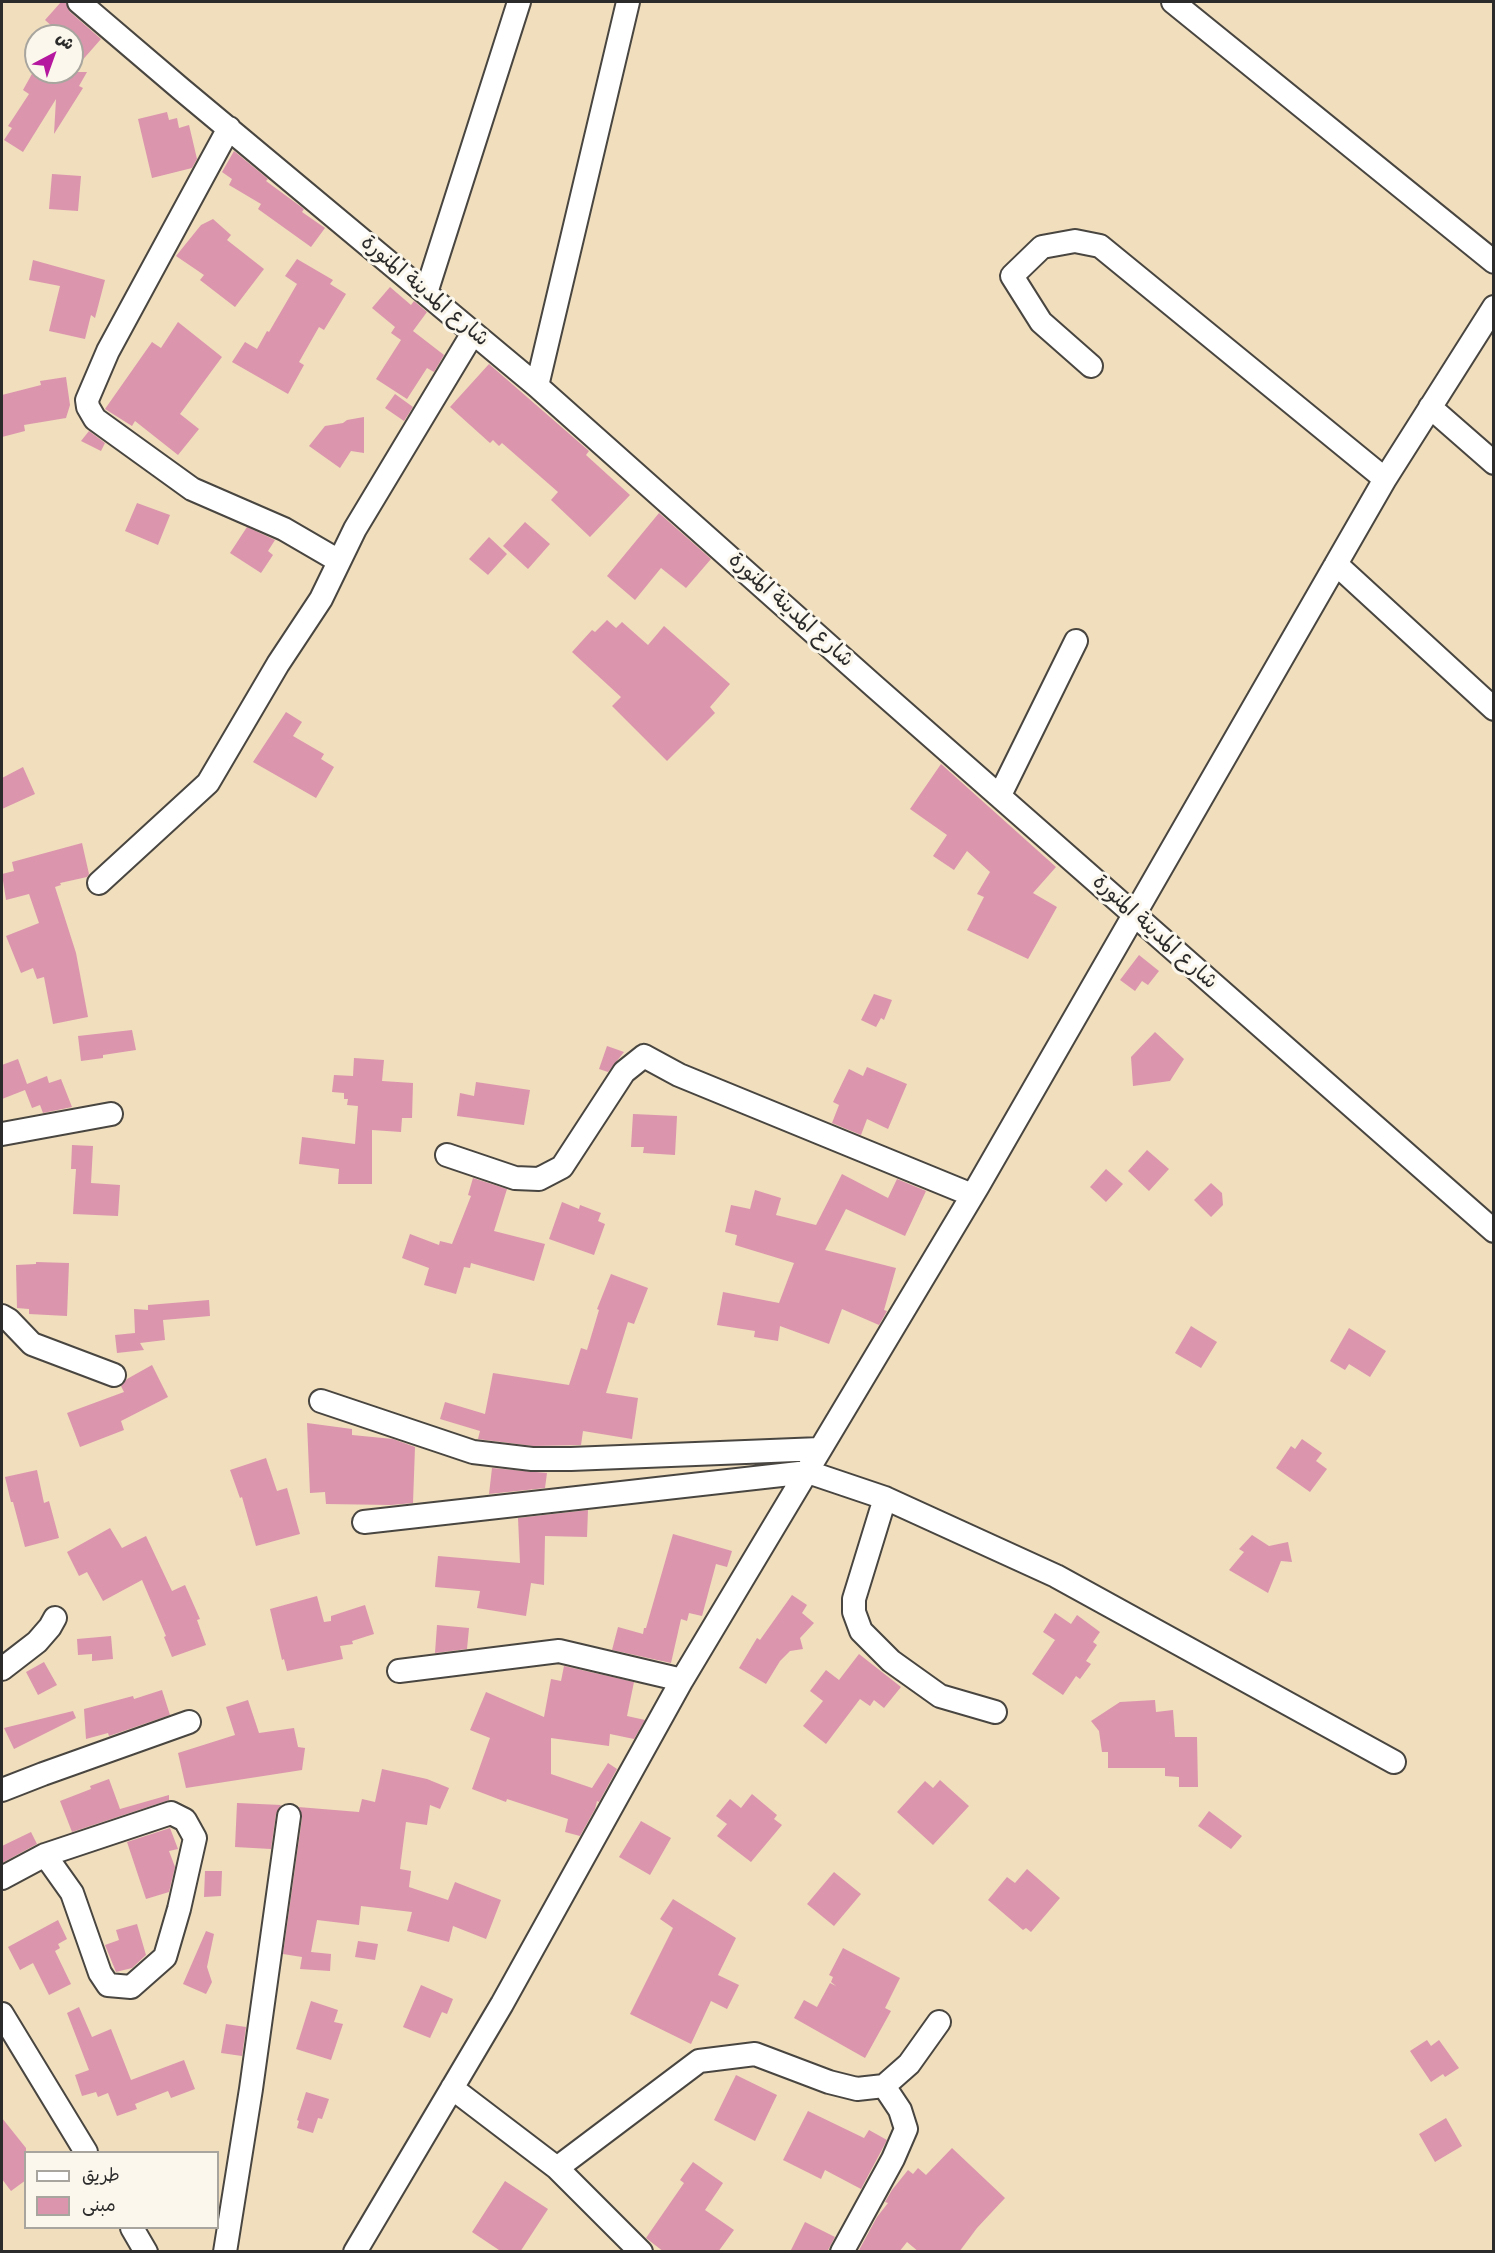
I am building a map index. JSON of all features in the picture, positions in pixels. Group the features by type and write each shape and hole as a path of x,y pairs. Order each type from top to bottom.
{"street":[{"name":"شارع المدينة المنورة","path":"79,2 537,386 874,686 1494,1231"},
{"path":"426,293 519,2"},
{"path":"537,386 628,2"},
{"path":"1173,2 1494,262"},
{"path":"229,128 108,351 87,400 88,407 95,419 192,489 284,529 339,561"},
{"path":"1091,366 1041,322 1012,276 1042,247 1075,241 1100,246 1385,479"},
{"path":"356,2252 502,2004 682,1680 972,1196 1385,479 1494,307"},
{"path":"99,884 208,783 278,664 321,599 355,529 473,333"},
{"path":"1430,407 1494,463"},
{"path":"1336,564 1494,709"},
{"path":"1000,795 1076,641"},
{"path":"447,1155 515,1178 539,1179 562,1167 624,1072 644,1056 679,1075 972,1196"},
{"path":"2,1134 111,1114"},
{"path":"2,1316 9,1320 32,1344 114,1375"},
{"path":"321,1401 472,1452 532,1459 571,1460 820,1449"},
{"path":"363,1522 808,1472 885,1498 1056,1576 1394,1762"},
{"path":"885,1498 854,1599 854,1612 861,1631 891,1661 940,1696 995,1712"},
{"path":"2,1669 37,1642 50,1628 55,1618"},
{"path":"399,1671 560,1651 682,1680"},
{"path":"2,1790 189,1722"},
{"path":"2,1878 45,1855 171,1813 185,1820 195,1838 179,1910 165,1957 131,1987 108,1985 100,1973 72,1893 45,1855"},
{"path":"225,2252 251,2089 289,1816"},
{"path":"2,2014 85,2151"},
{"path":"557,2168 699,2061 755,2054 829,2082 857,2089 884,2086 909,2064 939,2022"},
{"path":"842,2252 893,2159 906,2129 900,2110 884,2086"},
{"path":"452,2088 557,2168 641,2252"},
{"path":"133,2229 146,2252"}],"building":[{"path":"61,2 66,2 70,12 84,24 50,24 45,20"},
{"path":"84,24 101,39 84,58"},
{"path":"26,84 80,84 79,86 83,88 54,134 56,99 23,152 4,140 12,128 8,126 29,94 23,90"},
{"path":"167,112 169,120 177,118 179,128 189,125 197,159 192,168 152,178 138,119"},
{"path":"234,151 268,179 266,181 304,209 302,212 325,228 311,247 258,209 261,204 229,185 232,179 222,172"},
{"path":"52,174 81,176 78,211 49,209"},
{"path":"213,219 231,235 227,240 264,269 235,307 200,280 204,275 176,256 201,225"},
{"path":"297,259 333,280 330,284 346,294 324,330 319,327 299,362 304,365 288,394 232,362 245,342 257,349 267,331 269,332 297,284 285,276"},
{"path":"33,260 105,280 95,318 91,315 85,339 49,331 60,286 29,280"},
{"path":"390,287 411,305 414,301 427,312 413,331 444,355 434,372 427,368 407,399 376,379 401,340 391,333 395,327 372,308"},
{"path":"178,322 222,357 180,414 199,429 178,455 135,421 132,426 105,409 152,342 161,348"},
{"path":"489,364 589,451 586,455 630,495 590,537 551,500 558,492 502,443 499,446 493,440 490,443 450,407"},
{"path":"66,377 70,405 66,418 24,425 25,431 2,437 2,395 41,385 40,381"},
{"path":"395,394 413,407 404,421 385,408"},
{"path":"364,417 364,453 351,451 340,468 309,446 325,426"},
{"path":"89,431 105,443 101,451 81,441"},
{"path":"137,503 170,515 158,545 125,531"},
{"path":"659,513 711,559 686,588 661,568 635,600 607,576"},
{"path":"525,522 550,544 528,569 503,546"},
{"path":"247,527 275,540 268,551 273,555 261,573 230,553"},
{"path":"489,537 507,554 488,575 469,559"},
{"path":"607,620 616,628 622,622 648,645 664,626 730,684 710,707 715,713 667,761 612,706 621,697 572,652 592,630 595,632"},
{"path":"286,712 302,722 293,736 324,754 321,759 334,767 316,798 253,762"},
{"path":"941,764 1056,867 1033,893 1057,907 1028,959 967,930 984,897 977,894 990,872 967,851 954,870 933,856 947,835 910,809"},
{"path":"23,767 35,794 2,809 2,778"},
{"path":"82,843 89,874 87,877 60,883 61,885 55,887 76,953 88,1017 53,1024 44,977 37,979 33,968 21,973 6,936 39,923 29,894 6,900 2,874 14,871 12,862"},
{"path":"1139,955 1159,971 1148,985 1142,981 1135,991 1120,980"},
{"path":"874,994 892,1000 884,1020 881,1018 876,1027 861,1020"},
{"path":"132,1030 136,1050 81,1061 78,1036"},
{"path":"1155,1032 1184,1059 1170,1081 1133,1086 1131,1057"},
{"path":"607,1046 624,1052 608,1072 599,1069"},
{"path":"354,1058 384,1060 382,1081 413,1083 412,1118 402,1118 401,1132 372,1130 372,1184 338,1184 339,1169 299,1164 302,1137 355,1144 358,1106 347,1105 348,1099 344,1099 344,1093 332,1092 334,1075 353,1076"},
{"path":"18,1059 27,1084 47,1076 49,1083 61,1079 72,1107 43,1113 40,1105 32,1108 25,1090 2,1099 2,1065"},
{"path":"867,1067 907,1084 888,1129 867,1119 861,1135 832,1123 839,1105 833,1102 849,1069 863,1076"},
{"path":"476,1082 530,1090 524,1125 457,1116 460,1093 474,1096"},
{"path":"633,1114 677,1116 675,1155 643,1153 644,1147 631,1147"},
{"path":"72,1145 93,1146 91,1183 120,1185 118,1216 73,1214 76,1169 71,1169"},
{"path":"1147,1150 1169,1169 1149,1191 1128,1171"},
{"path":"1106,1169 1123,1184 1106,1202 1090,1187"},
{"path":"842,1174 888,1198 897,1179 926,1191 905,1236 846,1209 825,1250 896,1268 884,1310 887,1311 879,1325 842,1309 829,1344 780,1326 778,1341 754,1337 755,1331 717,1325 723,1292 779,1303 794,1263 735,1245 737,1235 725,1232 731,1205 750,1209 755,1190 781,1198 776,1215 816,1225"},
{"path":"473,1178 507,1189 494,1231 545,1244 534,1281 471,1263 470,1268 464,1267 456,1294 424,1285 429,1268 402,1258 410,1234 439,1245 440,1241 452,1244 471,1196 468,1195"},
{"path":"1211,1183 1222,1193 1223,1205 1211,1217 1194,1200"},
{"path":"562,1202 579,1209 580,1205 601,1213 598,1221 605,1224 594,1255 549,1239"},
{"path":"36,1262 69,1263 67,1316 29,1314 29,1309 17,1308 16,1265 36,1264"},
{"path":"611,1274 648,1288 634,1324 628,1322 606,1393 638,1398 632,1439 583,1431 581,1445 533,1446 478,1439 480,1431 440,1419 445,1402 485,1414 493,1373 569,1385 581,1348 587,1350 599,1310 597,1309"},
{"path":"209,1300 210,1316 163,1320 165,1340 140,1343 144,1350 117,1353 115,1335 135,1333 134,1309 148,1310 148,1305"},
{"path":"1191,1326 1217,1342 1201,1368 1175,1353"},
{"path":"1349,1328 1386,1351 1370,1377 1349,1364 1345,1370 1330,1361"},
{"path":"152,1365 168,1397 121,1421 124,1430 80,1447 67,1413 124,1392 121,1386 127,1379"},
{"path":"307,1423 352,1429 352,1435 393,1439 415,1447 413,1503 326,1504 325,1492 310,1493"},
{"path":"1302,1439 1322,1453 1316,1461 1327,1469 1310,1492 1276,1468 1291,1446 1295,1449"},
{"path":"266,1458 277,1491 287,1488 300,1534 256,1546 242,1497 240,1498 230,1470"},
{"path":"492,1468 547,1473 545,1488 489,1494"},
{"path":"37,1470 44,1503 49,1501 59,1538 25,1547 5,1477"},
{"path":"588,1510 587,1537 545,1536 544,1585 531,1583 526,1616 477,1608 480,1591 435,1587 438,1556 520,1563 518,1518"},
{"path":"110,1528 122,1548 146,1536 172,1591 185,1585 200,1619 197,1620 206,1645 172,1657 164,1637 166,1636 142,1580 103,1601 87,1572 79,1576 67,1552"},
{"path":"673,1534 732,1551 727,1567 716,1564 702,1616 689,1613 687,1621 681,1619 671,1663 612,1650 618,1627 643,1634"},
{"path":"1252,1535 1269,1546 1288,1542 1292,1562 1281,1561 1268,1593 1229,1570 1244,1552 1239,1549"},
{"path":"792,1595 807,1605 802,1613 814,1623 800,1638 803,1649 790,1651 780,1661 766,1684 739,1668 757,1638 760,1640"},
{"path":"317,1596 324,1622 331,1621 331,1616 365,1605 374,1634 352,1641 353,1644 340,1646 343,1659 287,1671 284,1659 282,1660 270,1609"},
{"path":"1055,1613 1071,1624 1077,1615 1100,1632 1093,1642 1097,1645 1086,1661 1091,1664 1080,1679 1076,1676 1063,1695 1032,1674 1055,1640 1043,1632"},
{"path":"437,1625 469,1628 467,1649 435,1653"},
{"path":"111,1636 113,1659 92,1661 92,1654 78,1655 77,1639"},
{"path":"859,1654 901,1687 884,1708 874,1700 870,1706 860,1699 826,1744 803,1726 823,1701 810,1691 826,1670 839,1680"},
{"path":"44,1662 57,1685 38,1695 26,1672"},
{"path":"564,1666 634,1682 627,1716 645,1720 634,1739 610,1734 609,1746 551,1738 551,1774 592,1788 608,1763 617,1769 599,1802 597,1801 580,1836 565,1832 568,1819 507,1799 506,1802 472,1789 490,1738 470,1730 486,1692 544,1717 551,1679 561,1681"},
{"path":"162,1690 170,1715 109,1736 108,1733 86,1739 84,1709 133,1696 134,1699"},
{"path":"248,1700 259,1733 294,1728 298,1747 305,1748 302,1770 186,1788 178,1753 235,1735 226,1707"},
{"path":"1155,1700 1156,1712 1173,1710 1175,1737 1197,1737 1198,1787 1179,1787 1179,1777 1165,1776 1165,1768 1108,1768 1108,1752 1102,1752 1099,1731 1091,1721 1120,1702"},
{"path":"73,1711 76,1718 14,1749 4,1728"},
{"path":"382,1769 427,1779 449,1788 440,1809 430,1805 427,1825 406,1822 400,1869 411,1871 409,1887 448,1900 455,1882 501,1900 486,1939 453,1926 449,1942 407,1931 412,1912 361,1906 359,1925 317,1920 311,1952 331,1954 330,1971 300,1969 302,1957 283,1954 302,1818 298,1807 359,1812 362,1799 375,1802"},
{"path":"109,1779 120,1809 169,1795 169,1800 72,1832 60,1801"},
{"path":"940,1780 969,1806 933,1845 897,1812 925,1781 933,1788"},
{"path":"752,1794 777,1815 774,1819 782,1825 751,1862 717,1836 727,1824 716,1816 730,1799 741,1808"},
{"path":"237,1803 281,1805 276,1814 271,1849 235,1847"},
{"path":"1209,1811 1242,1836 1231,1849 1198,1826"},
{"path":"641,1821 671,1838 650,1875 619,1857"},
{"path":"170,1828 178,1849 169,1851 175,1867 169,1892 146,1899 127,1842"},
{"path":"31,1832 37,1844 2,1863 2,1846"},
{"path":"1027,1869 1060,1898 1031,1932 1026,1928 1023,1930 988,1900 1007,1877 1015,1883"},
{"path":"205,1871 222,1871 221,1896 204,1897"},
{"path":"834,1872 861,1894 834,1926 807,1904"},
{"path":"673,1899 736,1938 718,1975 739,1985 727,2009 711,2001 691,2044 630,2014 673,1928 660,1919"},
{"path":"58,1920 67,1939 58,1944 60,1948 55,1951 71,1984 49,1995 33,1963 20,1970 8,1947"},
{"path":"137,1924 146,1955 132,1968 116,1972 105,1945 119,1940 116,1930"},
{"path":"206,1931 214,1934 207,1967 212,1982 206,1994 183,1984"},
{"path":"358,1941 378,1944 375,1960 355,1957"},
{"path":"843,1948 900,1978 885,2008 891,2011 865,2058 794,2018 804,2000 817,2007 830,1983 836,1986 831,1982 833,1977 829,1975"},
{"path":"421,1985 453,1999 447,2014 442,2012 430,2038 403,2027"},
{"path":"311,2001 338,2010 334,2022 343,2024 331,2060 296,2049"},
{"path":"79,2007 92,2037 111,2029 131,2080 184,2060 195,2089 171,2098 168,2091 135,2104 137,2109 117,2116 108,2093 98,2097 96,2092 82,2096 75,2075 89,2070 67,2013"},
{"path":"226,2024 246,2027 242,2056 221,2053"},
{"path":"1427,2040 1431,2046 1439,2040 1459,2068 1431,2082 1410,2051"},
{"path":"736,2075 777,2095 755,2141 714,2120"},
{"path":"306,2092 329,2099 322,2119 318,2118 313,2133 297,2128 299,2121 297,2120"},
{"path":"808,2111 864,2138 869,2130 887,2140 861,2189 825,2170 821,2179 783,2160"},
{"path":"2,2118 26,2151 24,2151 24,2181 11,2191 2,2179"},
{"path":"1446,2118 1462,2146 1435,2162 1419,2134"},
{"path":"952,2148 1005,2198 977,2228 959,2252 919,2252 907,2242 899,2252 858,2252 877,2217 888,2203 885,2202 892,2190 908,2170 913,2174 918,2168 926,2175"},
{"path":"693,2162 723,2183 705,2210 734,2230 718,2252 664,2252 646,2238 684,2183 680,2180"},
{"path":"505,2181 548,2209 520,2252 502,2252 472,2232"},
{"path":"805,2222 835,2237 827,2252 790,2252"}]}
